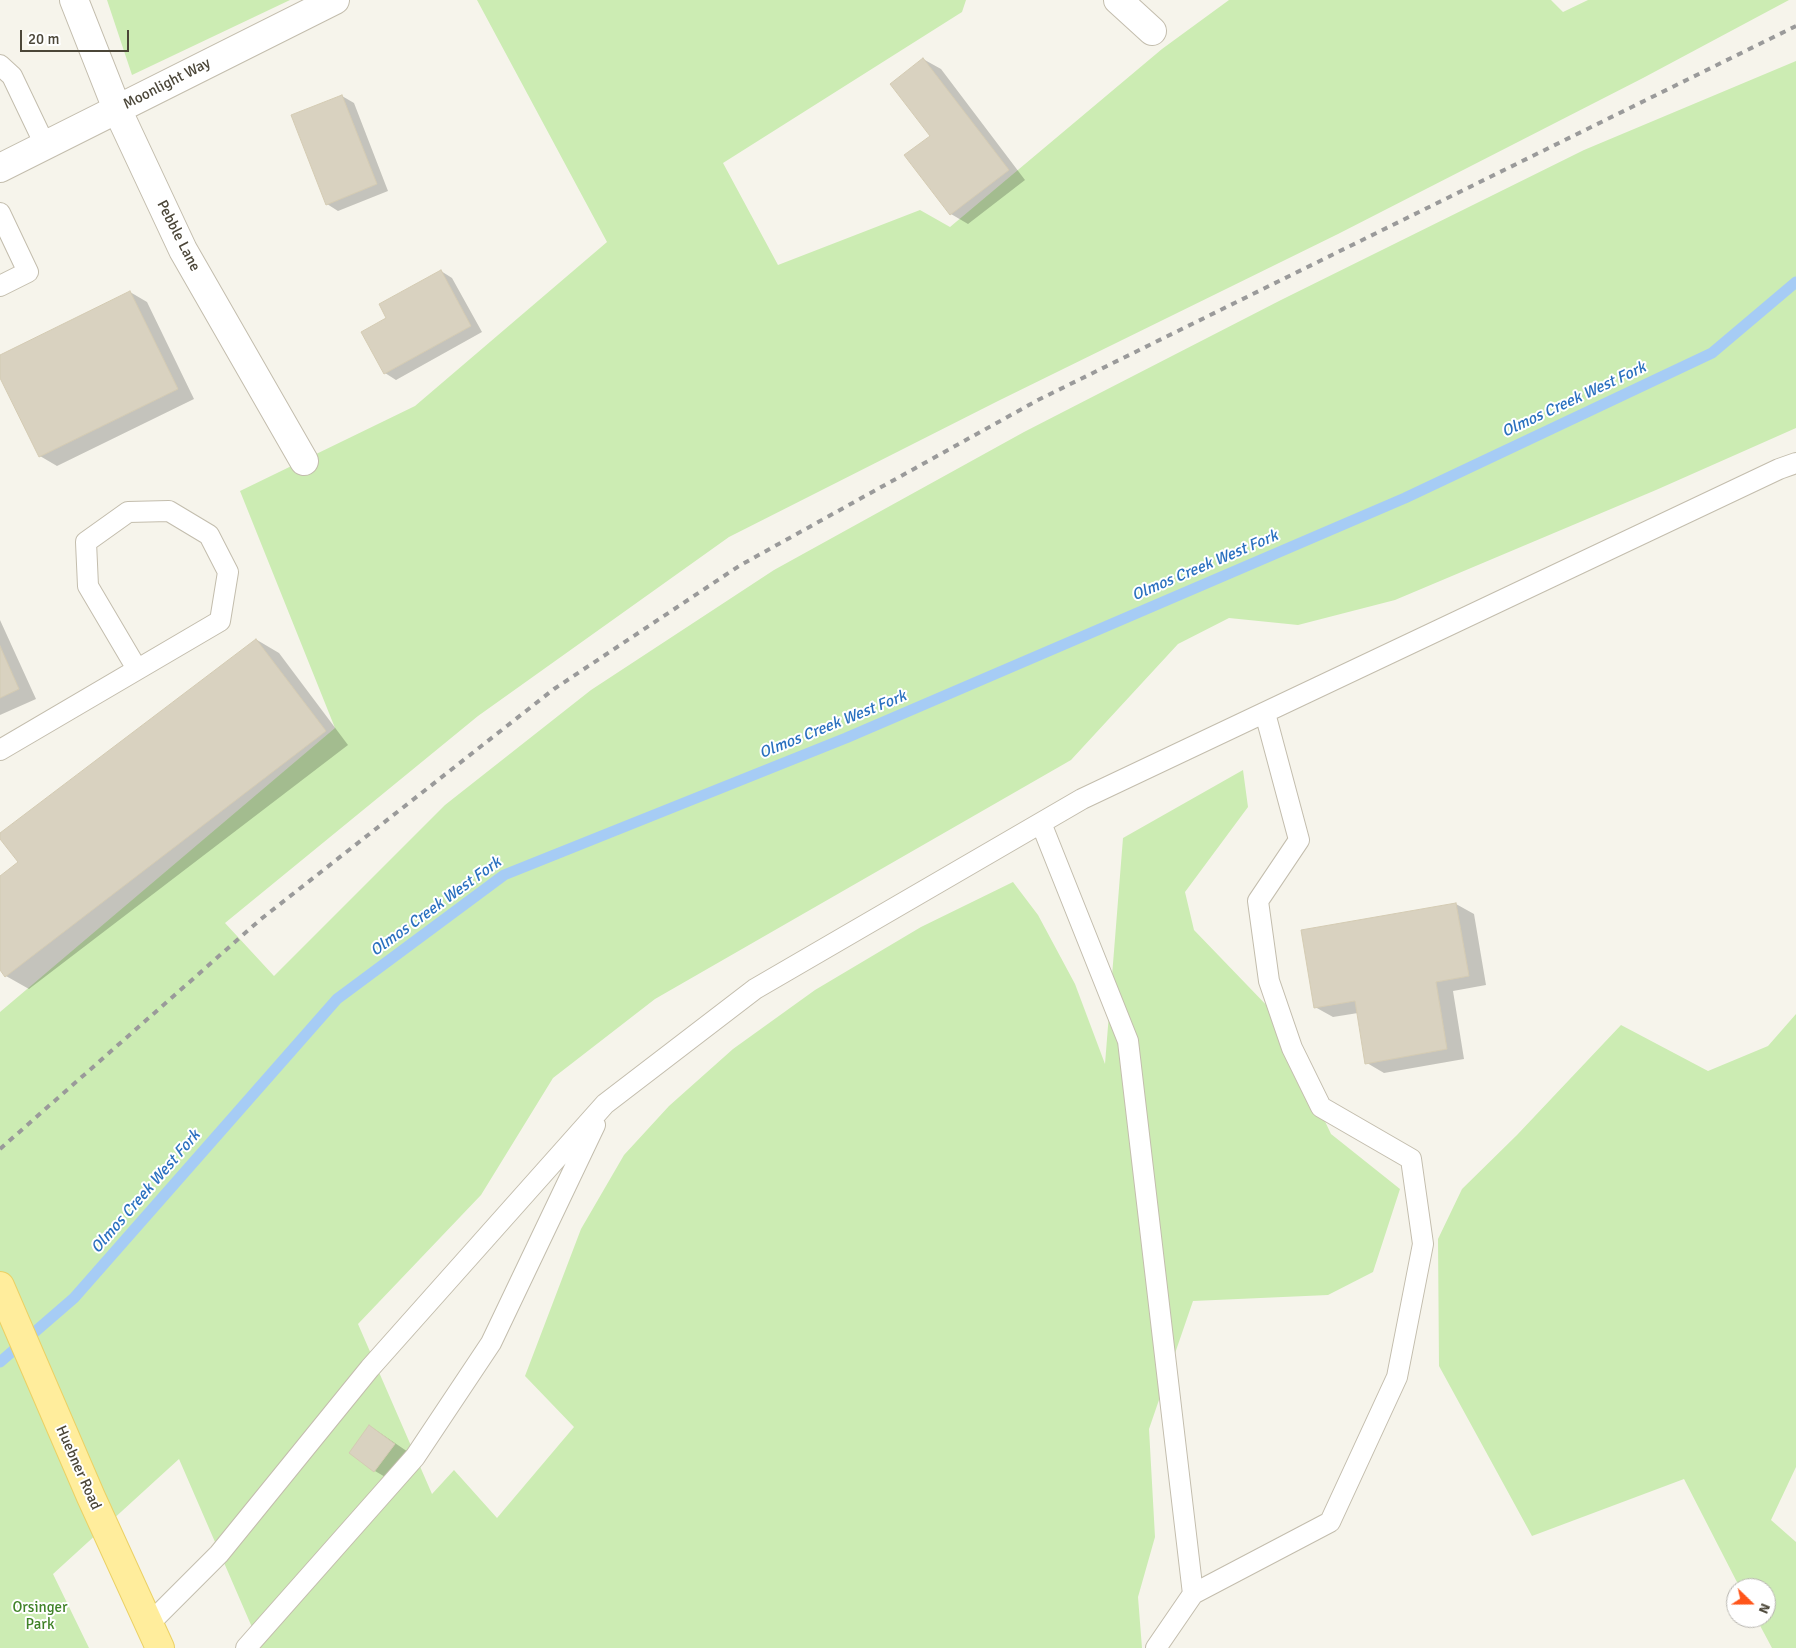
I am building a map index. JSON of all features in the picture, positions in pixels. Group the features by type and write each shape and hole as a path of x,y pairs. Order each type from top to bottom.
{"main road":[{"name":"Huebner Road","path":"0,1286 91,1497 160,1648"}],"street":[{"name":"Pebble Lane","path":"74,0 117,109 183,250 304,460"},
{"name":"Moonlight Way","path":"0,168 335,0"},
{"path":"1118,0 1152,31"}],"lane":[{"path":"0,65 12,76 45,146"},
{"path":"0,213 28,272 0,286"},
{"path":"149,1624 219,1554 370,1368 606,1104 755,989 1082,799 1770,473 1796,463"},
{"path":"0,750 220,621 228,572 209,535 169,512 128,512 86,542 88,586 137,669"},
{"path":"1156,1648 1194,1594 1330,1522 1397,1377 1423,1244 1411,1159 1321,1107 1292,1048 1269,980 1258,901 1299,840 1265,713"},
{"path":"1041,823 1128,1041 1194,1594"},
{"path":"246,1648 415,1457 486,1351 606,1104"}],"green space":[{"path":"107,0 290,0 132,75"},
{"name":"Orsinger Park","path":"477,0 966,0 962,12 723,163 778,265 920,210 950,227 1162,49 1229,0 1551,0 1563,12 1588,0 1789,0 1643,78 1338,234 998,401 729,537 478,716 225,923 274,976 445,805 591,690 774,570 1024,432 1281,300 1584,150 1796,61 1796,428 1656,490 1395,600 1298,625 1229,618 1178,644 1071,760 655,999 553,1078 481,1195 358,1324 432,1494 454,1470 497,1518 574,1427 525,1376 581,1229 624,1155 669,1106 733,1049 815,990 921,927 1013,882 1038,915 1075,984 1105,1064 1123,838 1243,770 1248,807 1185,892 1194,930 1273,1012 1331,1134 1400,1189 1373,1272 1328,1295 1193,1301 1149,1429 1155,1537 1138,1597 1142,1648 261,1648 179,1459 53,1574 89,1648 0,1648 0,1012 335,728 240,491 415,406 607,242"},
{"path":"1796,1014 1796,1467 1771,1520 1796,1542 1796,1648 1772,1648 1761,1628 1776,1628 1776,1578 1735,1578 1684,1479 1532,1536 1439,1366 1438,1239 1462,1189 1517,1135 1621,1025 1708,1071 1768,1046"}],"building":[{"path":"923,58 1009,170 950,215 904,155 930,136 890,84"},
{"path":"342,95 377,184 326,205 291,115"},
{"path":"441,270 471,326 384,374 361,332 386,318 379,304"},
{"path":"130,291 178,389 39,457 0,378 0,355"},
{"path":"256,639 326,731 5,977 0,970 0,876 18,862 0,839 0,833"},
{"path":"0,646 19,689 0,698"},
{"path":"1456,903 1469,976 1436,982 1447,1049 1365,1064 1355,1001 1314,1008 1301,930"},
{"path":"369,1425 395,1444 374,1472 349,1453"}],"waterway":[{"name":"Olmos Creek West Fork","path":"0,1362 74,1298 337,999 504,875 846,738 1405,498 1712,353 1796,282"}],"railway":[{"path":"0,1149 261,919 554,689 739,566 1038,400 1796,26"}]}
